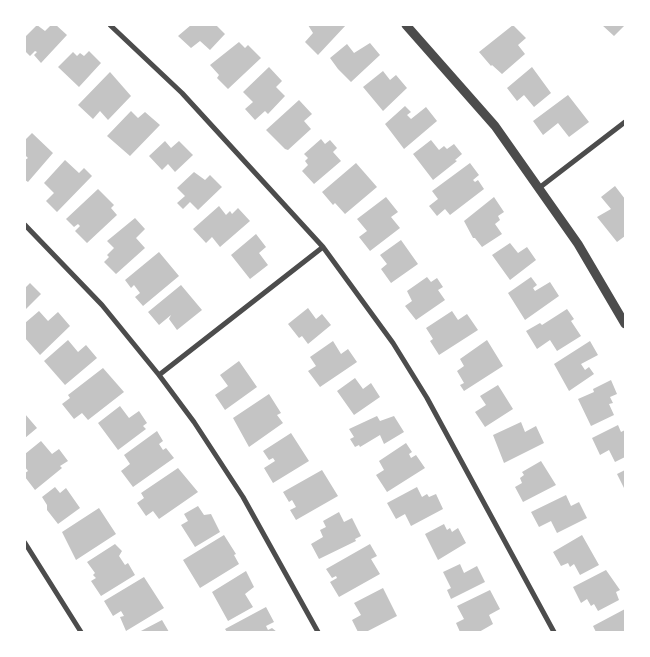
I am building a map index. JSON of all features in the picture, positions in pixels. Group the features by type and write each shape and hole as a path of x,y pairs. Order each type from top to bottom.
{"street":[{"path":"110,25 182,93 323,247 393,343 427,398 554,632"},
{"path":"406,25 494,126 578,244 625,324"},
{"path":"539,188 625,122"},
{"path":"25,225 102,305 159,375 243,497 318,632"},
{"path":"159,375 323,247"},
{"path":"25,543 81,632"}],"building":[{"path":"37,25 45,31 51,25 56,25 67,35 41,63 34,55 37,52 35,51 30,56 25,51 25,37"},
{"path":"191,25 216,25 225,34 210,50 200,41 191,48 178,36"},
{"path":"308,25 346,25 318,55 305,42 313,33"},
{"path":"513,25 526,38 518,45 525,54 502,74 491,66 479,52"},
{"path":"602,25 625,25 614,36"},
{"path":"239,42 245,48 248,45 261,58 228,89 217,78 219,75 210,65"},
{"path":"370,43 380,55 351,82 330,58 347,44 354,53"},
{"path":"89,51 101,63 79,87 58,67 73,52 77,56 80,53 84,56"},
{"path":"269,67 282,81 276,87 285,96 268,114 265,111 255,120 245,109 253,102 243,92"},
{"path":"532,67 551,93 534,107 524,95 517,101 507,88"},
{"path":"383,71 390,80 396,75 407,88 383,111 363,87"},
{"path":"110,72 131,96 108,120 100,111 93,119 78,105"},
{"path":"568,95 589,122 569,137 558,123 543,135 533,121"},
{"path":"299,100 312,114 304,121 311,129 288,150 266,130"},
{"path":"405,106 411,112 407,115 411,119 426,107 437,121 404,149 385,124"},
{"path":"131,111 138,118 145,112 160,125 130,156 107,136"},
{"path":"32,133 53,153 28,182 25,180 25,160 28,158 25,155 25,140"},
{"path":"321,139 325,144 330,140 337,148 333,152 341,161 314,184 302,171 308,165 305,161 308,158 304,154"},
{"path":"431,140 439,150 444,146 447,149 454,144 462,154 455,160 457,161 433,180 413,154"},
{"path":"165,141 171,148 179,141 193,155 175,172 168,164 162,170 149,156"},
{"path":"65,160 79,173 84,168 92,176 57,212 46,201 54,193 44,183"},
{"path":"356,163 377,187 345,214 335,203 333,205 322,192"},
{"path":"470,163 479,175 473,180 475,182 478,180 484,189 450,215 445,209 437,216 429,206 438,199 432,191"},
{"path":"194,172 205,180 210,175 222,187 198,210 190,202 183,209 177,203 185,196 177,188"},
{"path":"615,186 625,199 625,236 617,242 597,217 611,209 601,197"},
{"path":"98,189 114,205 111,208 117,215 87,243 75,231 80,226 78,224 74,227 66,219"},
{"path":"386,197 398,212 391,217 400,228 370,251 359,237 367,231 357,219"},
{"path":"494,197 504,212 498,216 500,220 495,224 502,234 482,247 473,238 464,221"},
{"path":"219,206 226,215 230,211 232,214 238,208 250,221 220,247 212,237 206,243 193,229"},
{"path":"135,218 145,229 136,238 145,248 116,274 104,262 109,257 107,255 114,248 107,241"},
{"path":"256,234 266,247 259,253 268,265 250,279 231,255"},
{"path":"401,240 418,264 391,283 381,269 387,264 380,255"},
{"path":"510,243 518,253 527,247 536,260 510,280 492,255"},
{"path":"159,252 179,276 143,306 135,297 140,293 134,285 131,288 125,280"},
{"path":"427,277 431,282 437,278 443,287 438,290 445,300 416,320 405,306 412,301 407,291"},
{"path":"531,277 537,285 533,288 535,291 550,282 559,296 525,320 508,293"},
{"path":"30,283 41,294 25,310 25,288"},
{"path":"181,285 202,310 177,330 169,319 171,315 159,325 148,312"},
{"path":"308,308 316,319 322,314 331,325 308,344 302,336 299,338 288,324"},
{"path":"567,309 574,319 571,321 581,336 557,351 550,340 537,349 526,331 540,323 542,325"},
{"path":"39,311 48,321 58,312 70,326 40,355 25,338 25,323"},
{"path":"452,311 458,320 467,314 478,330 439,355 430,341 433,339 426,328"},
{"path":"68,340 78,352 86,345 97,358 65,385 44,361"},
{"path":"487,340 503,366 464,391 460,385 464,383 457,371 464,366 460,359"},
{"path":"333,341 341,354 348,349 357,362 320,387 308,371 316,366 310,357"},
{"path":"590,341 598,355 581,364 585,370 589,367 594,374 569,391 554,364"},
{"path":"239,361 257,387 225,410 215,395 228,386 220,375"},
{"path":"103,368 124,392 88,420 82,413 74,419 62,404 70,398 68,395"},
{"path":"355,378 363,389 371,383 380,397 354,415 337,391"},
{"path":"611,380 617,394 610,397 613,403 609,404 614,415 591,426 578,399 594,392 593,389"},
{"path":"498,385 513,409 485,427 475,412 486,405 480,396"},
{"path":"269,394 281,413 277,415 283,423 249,447 233,418"},
{"path":"120,406 129,418 139,411 147,423 143,426 146,429 118,450 98,423"},
{"path":"25,414 37,428 25,438"},
{"path":"377,416 380,421 394,416 404,432 384,444 380,435 360,447 359,445 355,447 350,439 354,437 349,429"},
{"path":"521,422 525,432 536,426 544,443 504,463 493,435"},
{"path":"618,425 621,432 625,430 625,457 615,462 609,450 600,455 592,438"},
{"path":"157,431 163,441 159,444 163,450 166,448 174,458 133,487 121,471 130,464 124,455"},
{"path":"291,433 309,461 273,483 264,468 275,461 273,458 269,460 263,451"},
{"path":"41,441 52,454 59,449 68,461 60,466 62,468 35,490 25,477 25,473 28,471 25,467 25,454"},
{"path":"406,443 412,452 409,454 411,458 416,455 425,468 387,492 376,475 384,470 379,461"},
{"path":"541,461 556,485 523,502 515,487 522,483 520,478 524,475 522,472"},
{"path":"178,468 198,492 159,519 153,511 146,516 137,503 144,498 141,493"},
{"path":"322,470 338,496 296,520 290,510 296,507 292,500 289,502 283,492"},
{"path":"625,470 625,490 617,474"},
{"path":"55,487 60,493 66,488 80,508 58,524 47,510 47,505 42,497"},
{"path":"417,487 422,497 427,494 429,497 436,494 443,509 411,526 405,514 396,519 387,503"},
{"path":"566,495 571,506 579,502 587,518 557,533 551,521 539,527 531,512"},
{"path":"198,506 204,515 211,514 220,532 195,547 181,525 188,521 184,514"},
{"path":"99,508 116,534 76,560 62,532"},
{"path":"339,512 344,522 352,518 361,536 355,539 356,541 319,559 311,544 323,537 320,530 326,527 323,521"},
{"path":"444,524 447,530 450,528 452,532 458,528 466,543 438,560 425,534"},
{"path":"224,535 236,554 234,555 239,564 200,588 183,560"},
{"path":"582,535 599,565 580,575 574,564 570,567 568,563 561,566 553,552"},
{"path":"115,544 122,551 119,556 125,565 128,563 135,575 101,596 91,581 96,578 93,575 95,573 87,562"},
{"path":"370,544 377,556 371,559 380,574 339,597 330,582 337,578 336,576 332,578 326,569"},
{"path":"460,564 464,573 477,566 485,582 451,599 447,590 451,588 443,572"},
{"path":"606,570 620,590 616,592 619,600 598,611 594,604 591,606 587,599 581,603 573,587"},
{"path":"246,571 254,587 245,594 253,607 228,621 212,592"},
{"path":"144,577 164,608 126,631 120,617 124,616 121,611 113,616 104,601"},
{"path":"383,588 397,616 366,632 358,632 352,620 361,615 354,603"},
{"path":"490,590 500,609 489,615 493,624 479,632 460,632 456,623 464,619 457,606"},
{"path":"266,607 274,622 266,626 268,630 272,628 277,632 227,632 225,629"},
{"path":"625,609 625,632 596,632 593,626"},
{"path":"162,620 169,632 139,632"}]}
